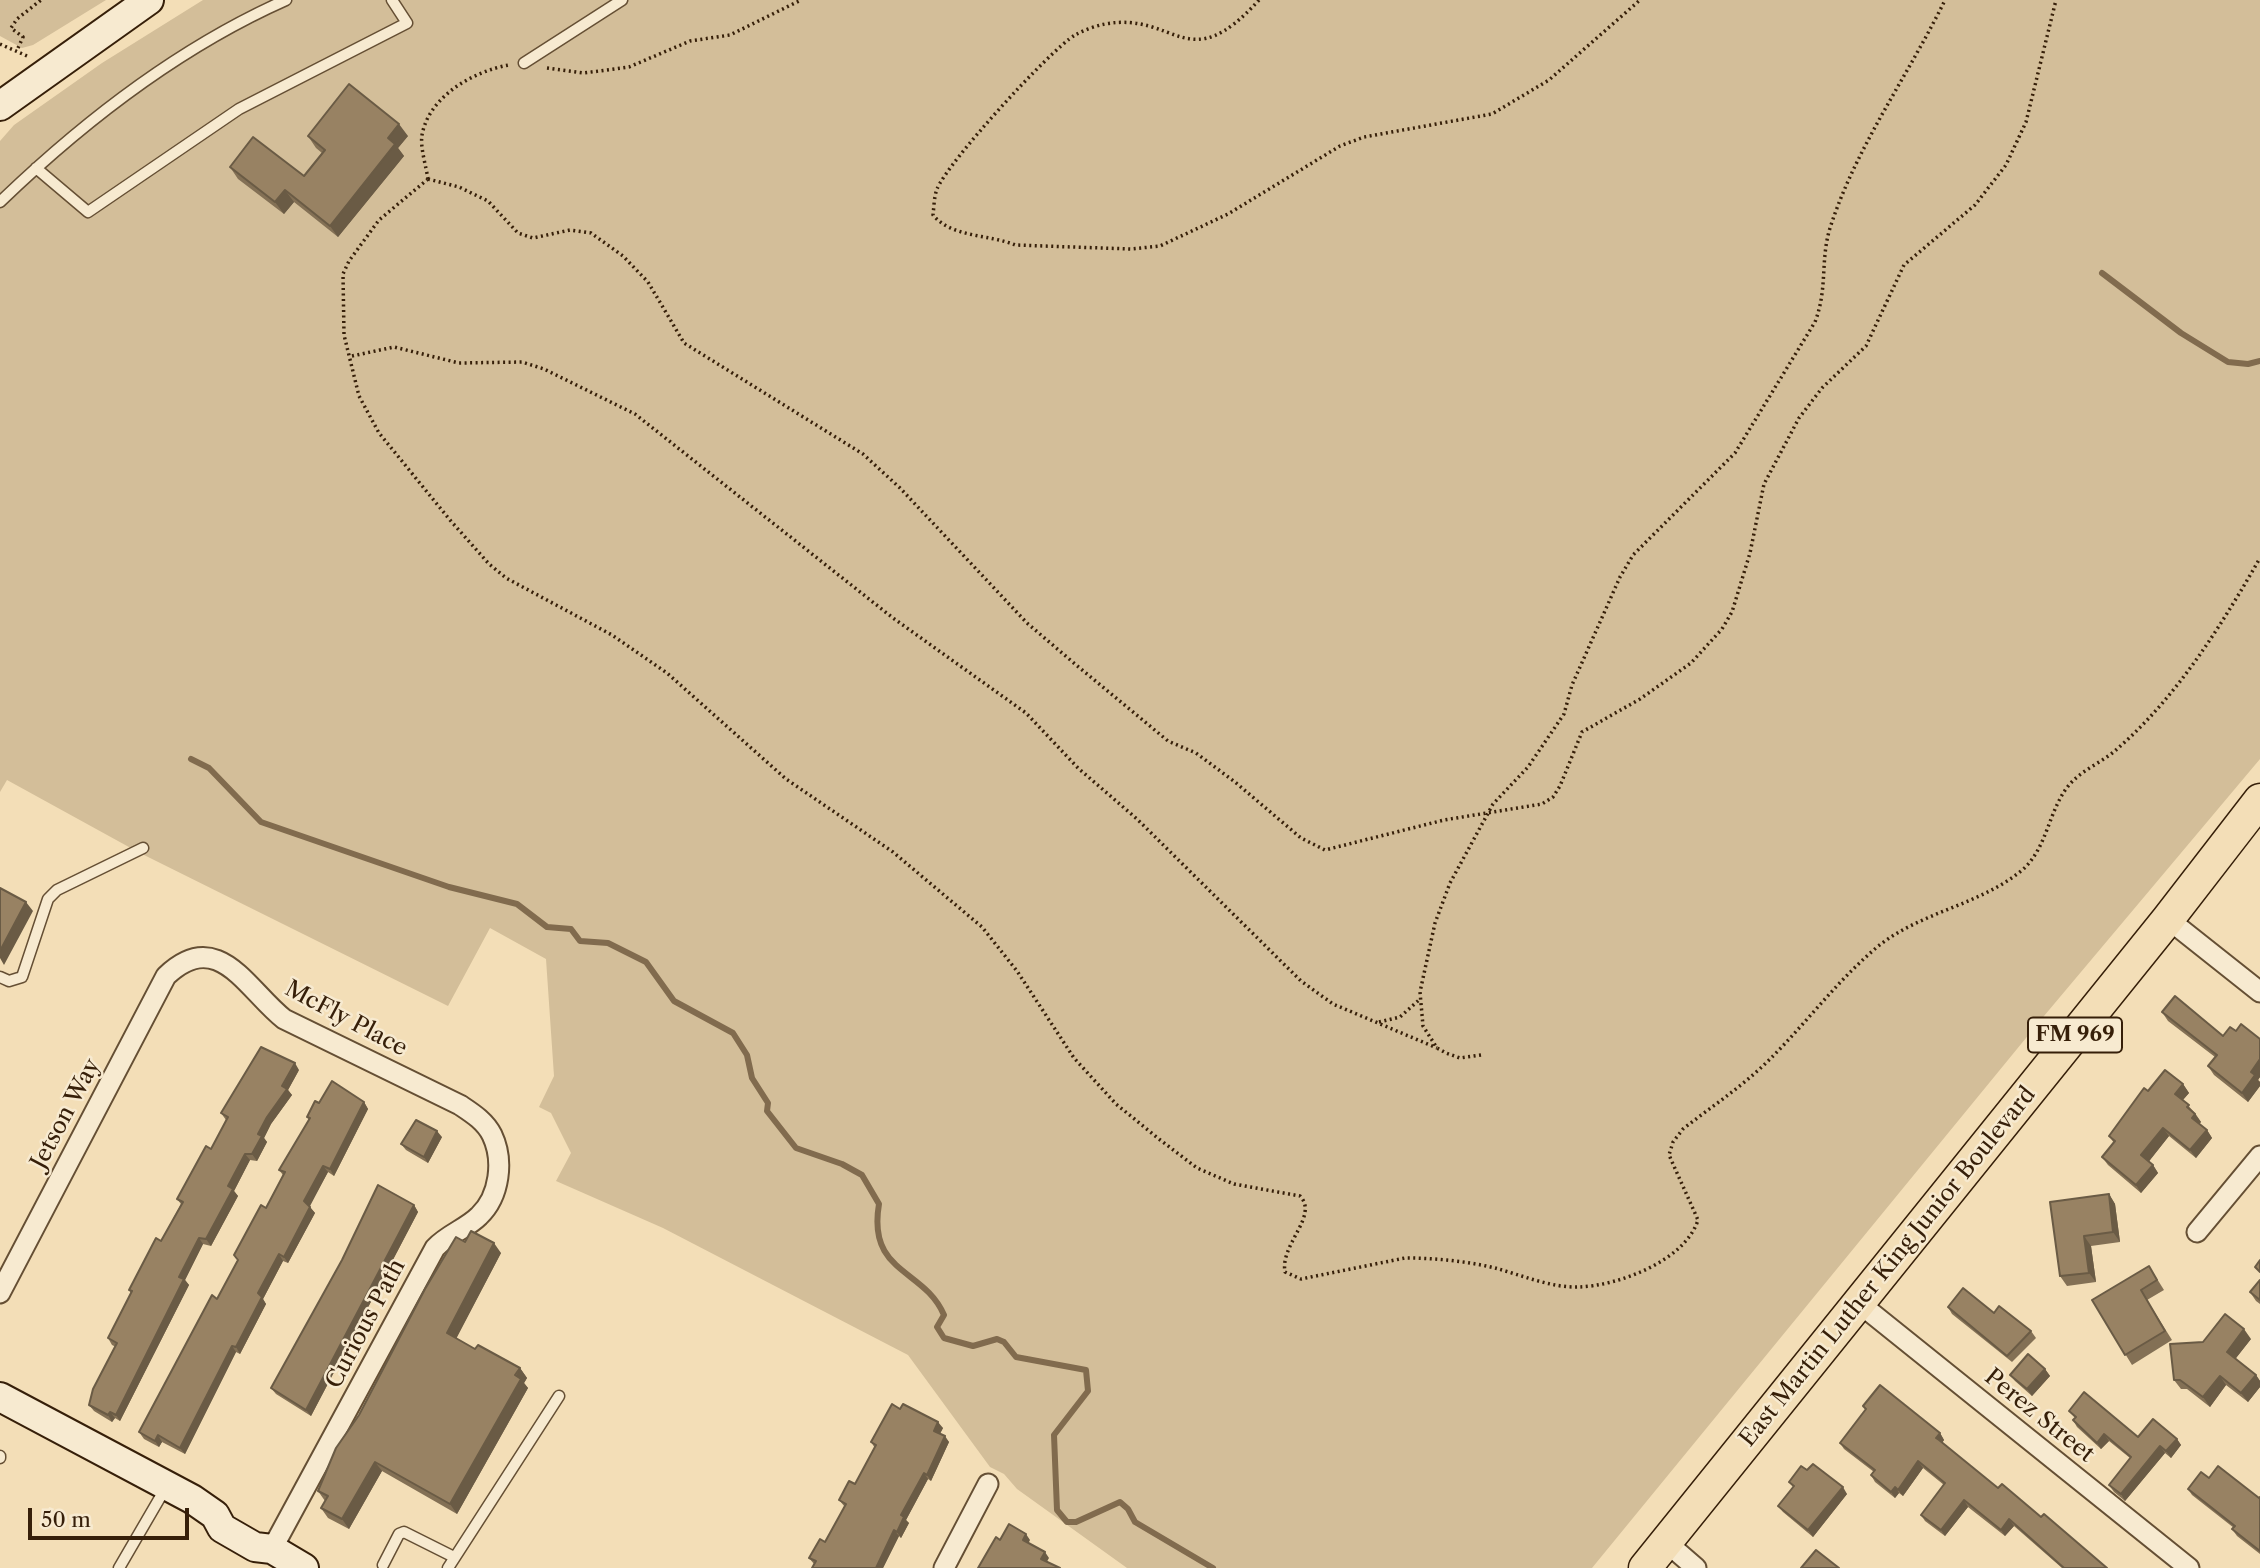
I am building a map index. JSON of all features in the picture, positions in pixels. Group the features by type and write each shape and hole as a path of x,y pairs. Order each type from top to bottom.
{"main road":[{"name":"East Martin Luther King Junior Boulevard","path":"1645,1568 2168,919 2260,800"}],"street":[{"path":"4,96 43,73 149,0"},
{"path":"2168,919 2260,992"},
{"name":"McFly Place","path":"180,963 218,959 232,966 265,1004 285,1019 460,1105 480,1118 491,1133"},
{"name":"Jetson Way","path":"0,1293 166,976 180,963"},
{"name":"Curious Path","path":"272,1549 431,1254 443,1239 479,1217 487,1205 496,1187 499,1168 491,1133"},
{"path":"2197,1232 2260,1156"},
{"name":"Perez Street","path":"1859,1303 2189,1568"},
{"path":"0,1397 167,1485 215,1515 230,1513 249,1523 264,1534 272,1549 304,1568"},
{"path":"944,1568 988,1484"},
{"path":"1666,1542 1696,1568"}],"lane":[{"path":"0,202 36,167 145,81 260,11 286,0"},
{"path":"36,167 88,212 239,109 407,23 392,0"},
{"path":"524,62 622,0"},
{"path":"0,977 9,981 22,976 48,899 57,890 143,848"},
{"path":"448,1568 559,1396"},
{"path":"119,1568 167,1485"},
{"path":"383,1564 399,1534 404,1532 454,1558"}],"path":[{"path":"18,48 23,44 23,37 11,28 17,19 41,0"},
{"path":"428,179 422,136 430,113 454,89 475,75 524,62 584,73 629,67 690,41 730,35 750,28 801,0"},
{"path":"1259,0 1230,29 1211,37 1191,40 1124,23 1107,24 1075,35 1054,52 962,154 937,189 933,215 939,223 952,229 997,238 1015,245 1131,249 1160,246 1228,214 1340,146 1364,137 1492,114 1549,80 1640,0"},
{"path":"1437,1048 1423,1026 1419,1000 1435,923 1450,883 1488,812 1506,786 1528,767 1564,714 1572,685 1620,577 1633,555 1735,453 1815,322 1823,300 1830,230 1844,193 1945,0"},
{"path":"428,179 459,187 488,201 518,233 533,237 570,230 592,233 623,256 648,282 684,343 863,454 900,488 1027,623 1168,741 1196,754 1235,782 1301,838 1325,850 1488,812 1527,809 1553,797 1582,732 1640,699 1691,663 1713,643 1732,612 1758,522 1764,484 1799,418 1822,388 1866,346 1904,265 1975,205 2006,165 2026,122 2056,0"},
{"path":"0,44 25,55 43,73"},
{"path":"428,179 379,220 356,248 343,274 344,335 359,396 379,433 489,564 543,600 612,635 667,673 786,779 893,852 982,927 1017,971 1074,1058 1116,1104 1198,1168 1224,1180 1300,1196 1306,1202 1307,1212 1286,1247 1283,1262 1285,1272 1301,1279 1405,1258 1423,1258 1491,1267 1577,1287 1628,1276 1672,1255 1689,1238 1698,1220 1669,1155 1672,1142 1683,1129 1753,1075 1836,985 1878,946 1914,924 1999,886 2022,870 2034,858 2069,785 2117,749 2195,663 2260,558"},
{"path":"351,356 394,347 459,363 522,362 544,369 635,414 893,618 1026,713 1078,768 1146,828 1301,981 1333,1003 1460,1058 1481,1055"},
{"path":"1377,1023 1400,1017 1419,1000"}],"shaded area":[{"path":"0,0 106,0 33,45 22,48 0,36"},
{"path":"203,0 2260,0 2260,759 2044,1016 1592,1568 1127,1568 1017,1489 1004,1474 990,1467 908,1355 663,1228 556,1181 571,1153 551,1113 539,1107 554,1076 546,959 490,928 448,1006 138,852 7,780 0,792 0,141 14,125 102,63"}],"building":[{"path":"349,84 399,124 388,138 395,144 330,226 285,190 275,202 230,167 253,137 304,176 325,150 308,136"},
{"path":"0,888 26,902 0,951"},
{"path":"2175,996 2223,1036 2230,1027 2236,1031 2241,1024 2260,1039 2260,1059 2251,1072 2255,1075 2242,1093 2208,1066 2217,1055 2162,1012"},
{"path":"261,1047 295,1063 282,1086 287,1089 267,1117 258,1134 262,1136 252,1154 245,1154 228,1186 233,1189 206,1239 199,1238 179,1277 184,1279 116,1415 110,1412 108,1415 89,1405 93,1389 117,1343 108,1338 156,1238 161,1241 183,1202 177,1199 206,1146 211,1149 228,1117 221,1113"},
{"path":"2165,1070 2183,1084 2175,1094 2189,1105 2187,1107 2195,1114 2192,1118 2207,1130 2190,1150 2163,1128 2141,1155 2153,1165 2136,1185 2102,1157 2115,1141 2109,1136 2144,1088 2148,1091"},
{"path":"332,1081 364,1102 330,1169 323,1166 304,1201 310,1207 284,1257 279,1254 258,1293 262,1297 236,1347 232,1346 180,1448 158,1435 155,1441 139,1432 212,1295 217,1299 238,1260 234,1255 261,1205 266,1208 285,1172 279,1170 310,1118 307,1117 315,1101 319,1103"},
{"path":"416,1120 437,1131 424,1157 401,1144"},
{"path":"378,1185 414,1205 306,1410 271,1388 342,1260"},
{"path":"2109,1194 2113,1232 2084,1236 2089,1273 2060,1276 2050,1202"},
{"path":"471,1231 494,1243 447,1333 475,1349 478,1345 520,1368 515,1375 521,1379 450,1504 375,1462 342,1519 321,1508 328,1496 318,1491 336,1448 359,1415 425,1289 456,1237 465,1242"},
{"path":"2149,1266 2157,1280 2141,1290 2165,1331 2125,1355 2092,1300"},
{"path":"2260,1280 2260,1300 2250,1292"},
{"path":"1963,1288 1994,1313 1999,1306 2031,1331 2007,1356 1948,1307"},
{"path":"2225,1314 2244,1329 2227,1352 2256,1375 2241,1393 2220,1376 2203,1397 2180,1380 2174,1380 2170,1344 2203,1342"},
{"path":"2028,1354 2045,1369 2027,1389 2010,1375"},
{"path":"1880,1385 1940,1433 1936,1438 1998,1488 2002,1484 2041,1517 2044,1514 2107,1568 2064,1568 2009,1519 2001,1530 1964,1500 1941,1530 1921,1515 1945,1483 1918,1461 1898,1490 1895,1487 1891,1492 1871,1475 1875,1470 1840,1443 1866,1409 1863,1406"},
{"path":"2084,1392 2138,1437 2153,1419 2177,1439 2166,1451 2160,1446 2121,1494 2109,1485 2131,1457 2104,1434 2097,1443 2073,1420 2076,1417 2069,1411"},
{"path":"892,1404 900,1409 903,1404 938,1422 934,1431 945,1436 927,1475 924,1473 901,1515 904,1517 897,1532 894,1530 876,1568 812,1568 816,1561 809,1558 820,1539 825,1542 846,1504 839,1500 849,1481 855,1484 876,1445 871,1442"},
{"path":"1813,1464 1843,1487 1808,1530 1778,1506 1794,1486 1789,1482 1801,1466 1807,1470"},
{"path":"2218,1466 2260,1497 2260,1551 2232,1529 2235,1526 2188,1489 2201,1472 2209,1478"},
{"path":"1009,1524 1026,1534 1023,1540 1045,1552 1041,1559 1060,1568 978,1568 996,1537 1000,1540"},
{"path":"1816,1550 1839,1568 1801,1568"}],"waterway":[{"path":"2102,273 2181,333 2228,362 2248,364 2260,361"},
{"path":"191,759 209,768 261,822 449,887 517,904 547,927 571,929 580,941 608,943 646,962 674,1001 733,1033 747,1055 752,1078 768,1103 767,1111 796,1148 842,1164 862,1175 879,1204 878,1227 881,1244 889,1257 935,1300 944,1315 937,1327 944,1338 973,1346 997,1339 1004,1342 1016,1357 1086,1370 1088,1391 1054,1435 1057,1510 1067,1522 1076,1522 1120,1502 1128,1509 1135,1522 1213,1568"}]}
